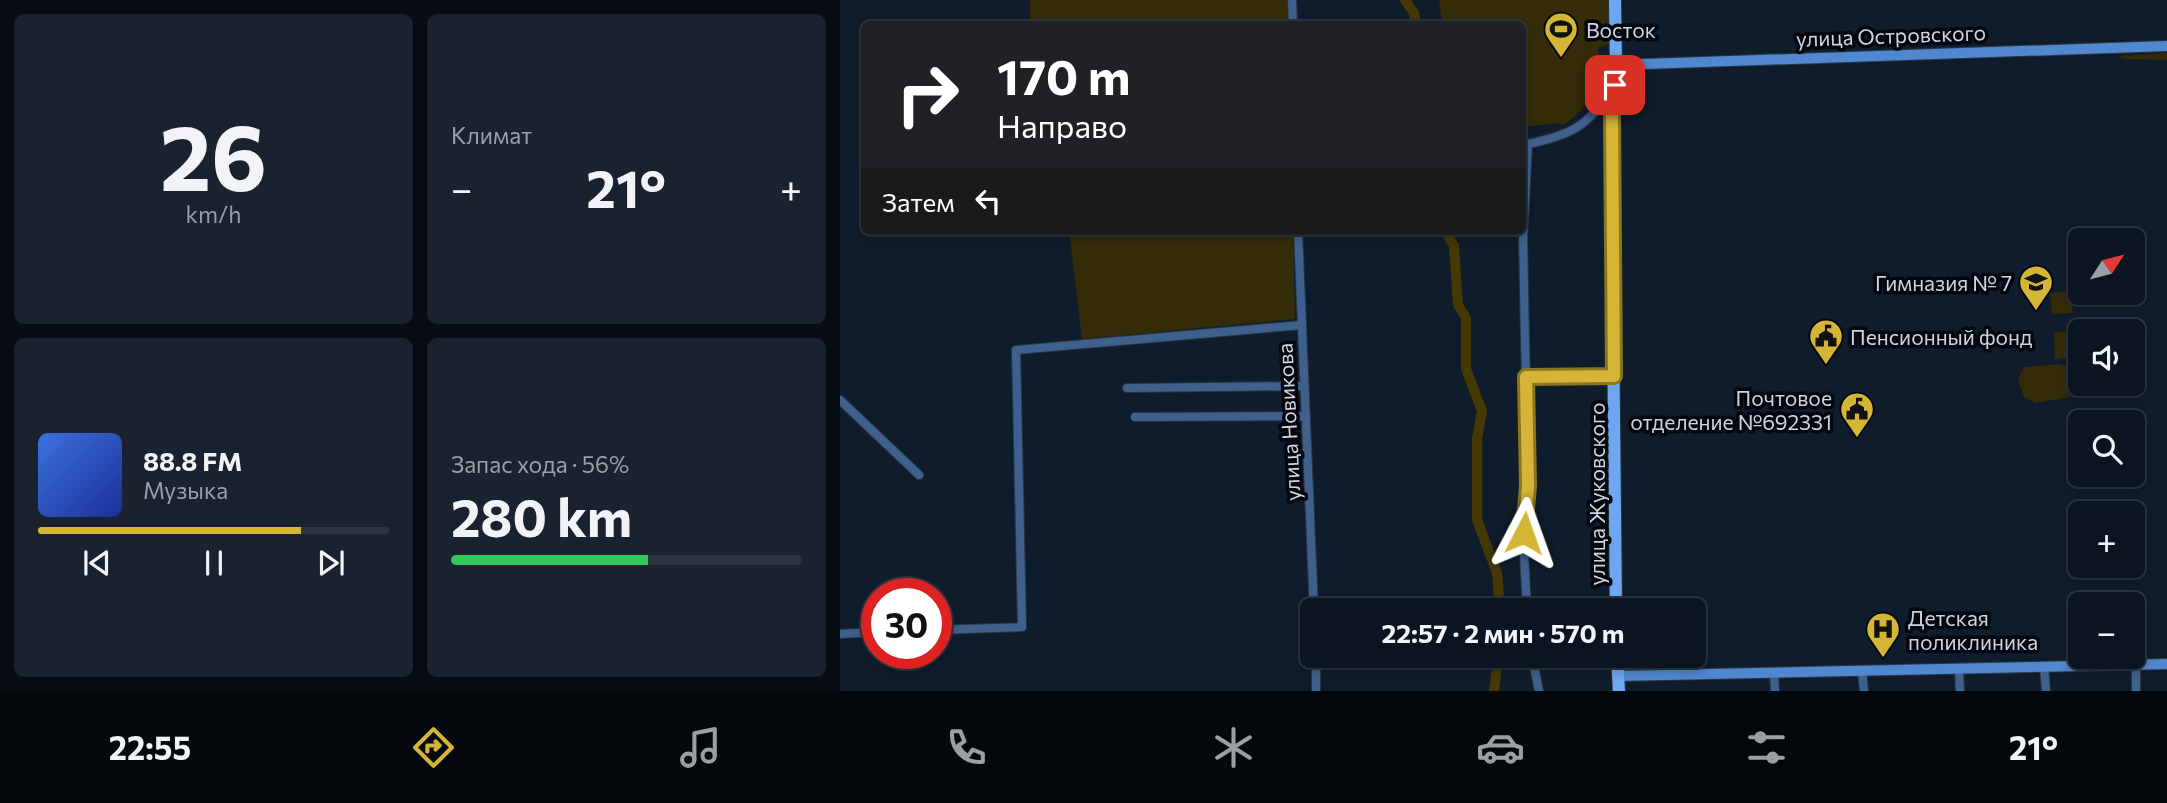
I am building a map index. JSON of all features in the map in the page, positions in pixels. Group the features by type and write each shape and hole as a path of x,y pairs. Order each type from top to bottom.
{"main road":[{"name":"улица Жуковского","path":"1615,0 1616,65 1612,114 1616,598"},
{"name":"улица Островского","path":"1616,65 2167,46"},
{"path":"2145,664 2167,664"},
{"path":"1618,676 2068,665"},
{"path":"1618,668 1619,691"}],"street":[{"path":"1292,0 1293,21"},
{"path":"1526,182 1528,144 1561,137 1579,128 1595,114 1615,85"},
{"name":"улица Новикова","path":"1298,235 1313,598"},
{"path":"1523,235 1528,486 1524,533 1526,598"},
{"path":"952,629 1022,627 1016,351 1301,325"},
{"path":"1526,377 1614,376"},
{"path":"1127,388 1304,386"},
{"path":"840,400 919,475"},
{"path":"1135,417 1306,416"},
{"path":"840,634 861,633"},
{"path":"2044,666 2046,691"},
{"path":"1316,668 1316,691"},
{"path":"1534,668 1539,691"},
{"path":"1959,669 1960,691"},
{"path":"2136,669 2136,691"},
{"path":"1862,671 1864,691"},
{"path":"1774,673 1775,691"}],"shaded area":[{"path":"1030,0 1288,0 1289,21 1030,21"},
{"name":"Восток","path":"1439,0 1609,0 1610,44 1598,48 1598,83 1582,109 1563,126 1560,123 1526,127 1526,21 1442,21"},
{"path":"2167,53 2167,60 2123,59 2118,56"},
{"path":"1069,235 1293,235 1295,319 1082,339"},
{"path":"2068,291 2068,305 2072,305 2073,313 2052,314 2050,293"},
{"path":"2068,331 2068,358 2055,359 2054,332"},
{"path":"2061,364 2068,368 2070,397 2036,403 2024,397 2018,379 2024,367"}],"waterway":[{"path":"1405,0 1414,13 1415,21"},
{"path":"1447,235 1454,246 1458,305 1466,318 1466,369 1482,411 1477,439 1477,520 1497,573 1499,598"},
{"path":"1494,691 1497,668"}],"place":[{"name":"Восток","path":"1561,59"},
{"name":"Гимназия № 7","path":"2036,312"},
{"name":"Пенсионный фонд","path":"1826,366"},
{"name":"Почтовое отделение №692331","path":"1857,439"},
{"name":"Детская поликлиника","path":"1883,659"}],"route":[{"path":"1524,533 1528,486 1526,377 1614,376 1612,114 1615,85"}]}
